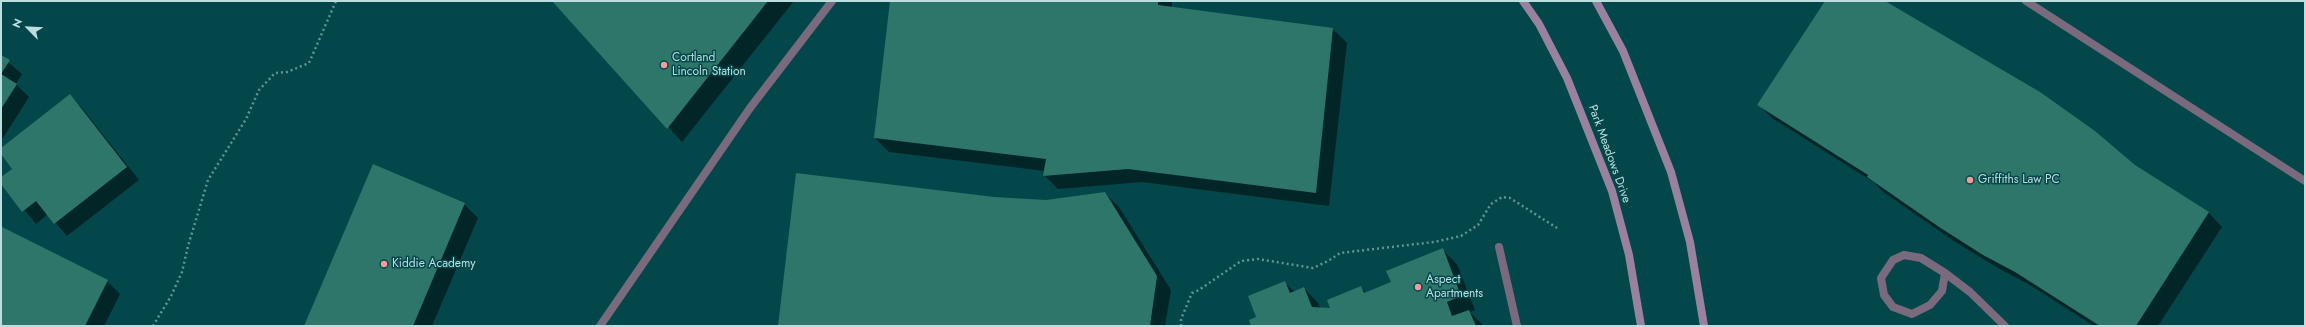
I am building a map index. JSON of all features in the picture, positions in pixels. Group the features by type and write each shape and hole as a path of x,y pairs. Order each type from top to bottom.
{"main road":[{"name":"Park Meadows Drive","path":"1523,1 1539,24 1567,78 1612,191 1629,255 1641,326"},
{"path":"1596,1 1623,51 1671,172 1690,242 1704,326"}],"street":[{"path":"600,326 750,108 832,1"},
{"path":"2026,1 2305,181"},
{"path":"1499,247 1517,326"},
{"path":"1945,273 1942,291 1930,304 1912,314 1893,308 1884,295 1881,278 1893,260 1904,255 1921,258 1945,273 1970,292 2005,326"}],"path":[{"path":"153,326 168,301 182,272 188,246 208,180 246,119 259,90 275,73 287,72 309,63 336,1"},
{"path":"1181,326 1181,319 1192,293 1200,290 1241,261 1258,259 1313,268 1340,253 1434,242 1461,236 1478,225 1491,204 1502,197 1510,198 1558,228"}],"building":[{"name":"Cortland Lincoln Station","path":"552,1 768,1 667,129"},
{"path":"890,1 1158,1 1158,5 1333,28 1316,193 1128,169 1043,176 1046,159 874,138"},
{"path":"1825,1 1885,1 2040,92 2095,131 2135,165 2209,212 2136,326 2100,326 2015,272 1983,255 1939,227 1867,177 1868,175 1757,105"},
{"path":"1,55 10,60 1,74"},
{"path":"1,74 17,84 1,109"},
{"path":"70,94 127,167 54,224 36,201 22,212 1,184 1,177 12,169 1,154 1,148"},
{"name":"Kiddie Academy","path":"373,164 465,203 413,326 304,326"},
{"path":"796,173 994,197 1046,200 1105,192 1157,276 1150,326 778,326"},
{"path":"2,227 108,280 85,326 1,326"},
{"name":"Aspect Apartments","path":"1443,248 1461,296 1447,302 1452,316 1469,310 1476,326 1251,326 1249,320 1256,317 1248,296 1285,281 1290,293 1304,287 1312,307 1330,308 1327,300 1361,286 1364,293 1391,282 1386,271"}],"place":[{"name":"Cortland Lincoln Station","path":"664,65"},
{"name":"Griffiths Law PC","path":"1970,180"},
{"name":"Kiddie Academy","path":"384,264"},
{"name":"Aspect Apartments","path":"1418,287"}]}
